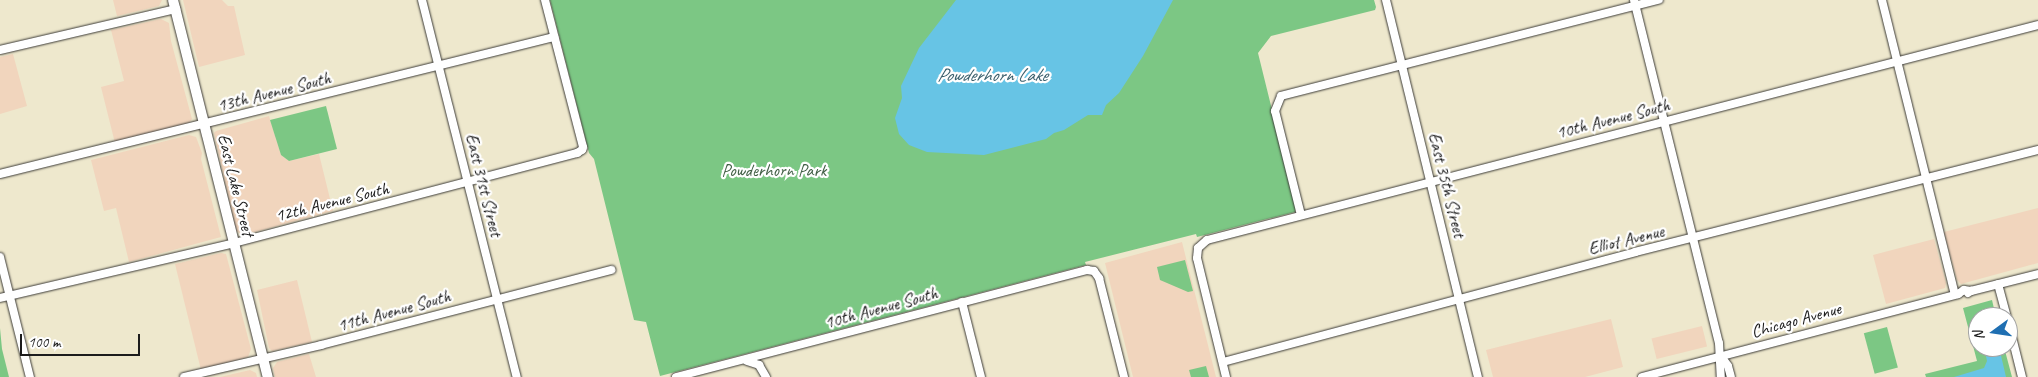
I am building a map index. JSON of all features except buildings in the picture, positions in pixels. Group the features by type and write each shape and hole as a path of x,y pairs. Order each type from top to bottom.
{"main road":[{"name":"East Lake Street","path":"175,4 268,377"}],"street":[{"name":"East 31st Street","path":"422,0 516,377"},
{"path":"545,0 554,37"},
{"name":"East 35th Street","path":"1386,0 1478,377"},
{"path":"1301,215 1275,111 1281,96 1402,66 1635,3 1660,0"},
{"path":"1882,0 1926,178 1962,293"},
{"path":"1635,3 1721,356 1728,366 1731,377"},
{"path":"0,50 175,4"},
{"name":"10th Avenue South","path":"1223,362 1197,258 1198,248 1207,240 2038,25"},
{"name":"13th Avenue South","path":"0,174 205,125 554,37"},
{"name":"12th Avenue South","path":"0,298 234,242 468,182 582,150 554,37"},
{"name":"Elliot Avenue","path":"1223,362 1692,238 2038,150"},
{"path":"0,256 30,377"},
{"name":"11th Avenue South","path":"184,377 263,360 611,270"},
{"name":"10th Avenue South","path":"676,377 1087,270 1094,272 1099,278 1124,377"},
{"name":"Chicago Avenue","path":"1642,377 2038,274"},
{"path":"1998,284 2004,307"},
{"path":"962,302 981,377"},
{"path":"765,374 771,353"},
{"path":"1721,356 1719,368 1721,377"},
{"path":"2017,357 2022,377"},
{"path":"743,360 754,362 765,374"},
{"path":"1223,362 1226,377"}],"shaded area":[{"path":"113,0 162,0 159,6 117,16"},
{"path":"183,0 222,0 228,6 234,6 245,55 199,67"},
{"path":"161,19 169,23 171,41 192,119 188,124 115,143 101,87 124,81 111,30"},
{"path":"13,54 27,106 0,114 0,57"},
{"path":"269,116 281,155 289,161 319,154 333,211 244,235 236,231 214,133"},
{"path":"189,135 196,137 202,153 201,159 221,237 129,262 116,208 104,211 91,160"},
{"path":"2038,208 2038,263 1961,284 1957,280 1944,232"},
{"path":"1934,239 1946,283 1945,288 1886,304 1873,255"},
{"path":"1182,242 1216,377 1133,377 1105,263"},
{"path":"221,253 226,254 251,349 248,357 201,370 175,264"},
{"path":"297,280 312,342 272,351 269,348 257,290"},
{"path":"1611,319 1623,367 1585,377 1493,377 1486,350"},
{"path":"1702,326 1707,346 1657,359 1652,339"},
{"path":"309,354 316,377 275,377 273,368 277,362"},
{"path":"250,370 256,373 257,377 220,377"}],"green space":[{"name":"Powderhorn Park","path":"550,0 1374,0 1376,7 1375,10 1271,36 1258,53 1296,207 1295,212 1197,237 1196,234 1085,262 1086,265 660,376 646,322 634,320 594,159 589,153"},
{"path":"326,106 337,149 289,161 281,155 270,120"},
{"path":"1185,260 1193,291 1188,292 1160,280 1157,267"},
{"path":"1992,300 1994,307 1968,307 1968,327 1963,308"},
{"path":"1887,327 1898,368 1875,374 1864,333"},
{"path":"0,328 2,349 9,377 0,377"},
{"path":"1976,357 2007,357 2012,377 1926,377 1925,374 1977,361"},
{"path":"1206,366 1209,377 1191,377 1189,370"}],"water":[{"name":"Powderhorn Lake","path":"956,0 1173,0 1143,56 1119,93 1106,105 1102,115 1088,115 1046,139 984,155 927,152 909,145 899,134 895,118 902,98 901,86 919,48"},
{"path":"1986,357 2001,357 2006,377 1954,377 1984,368 1987,361"}]}
